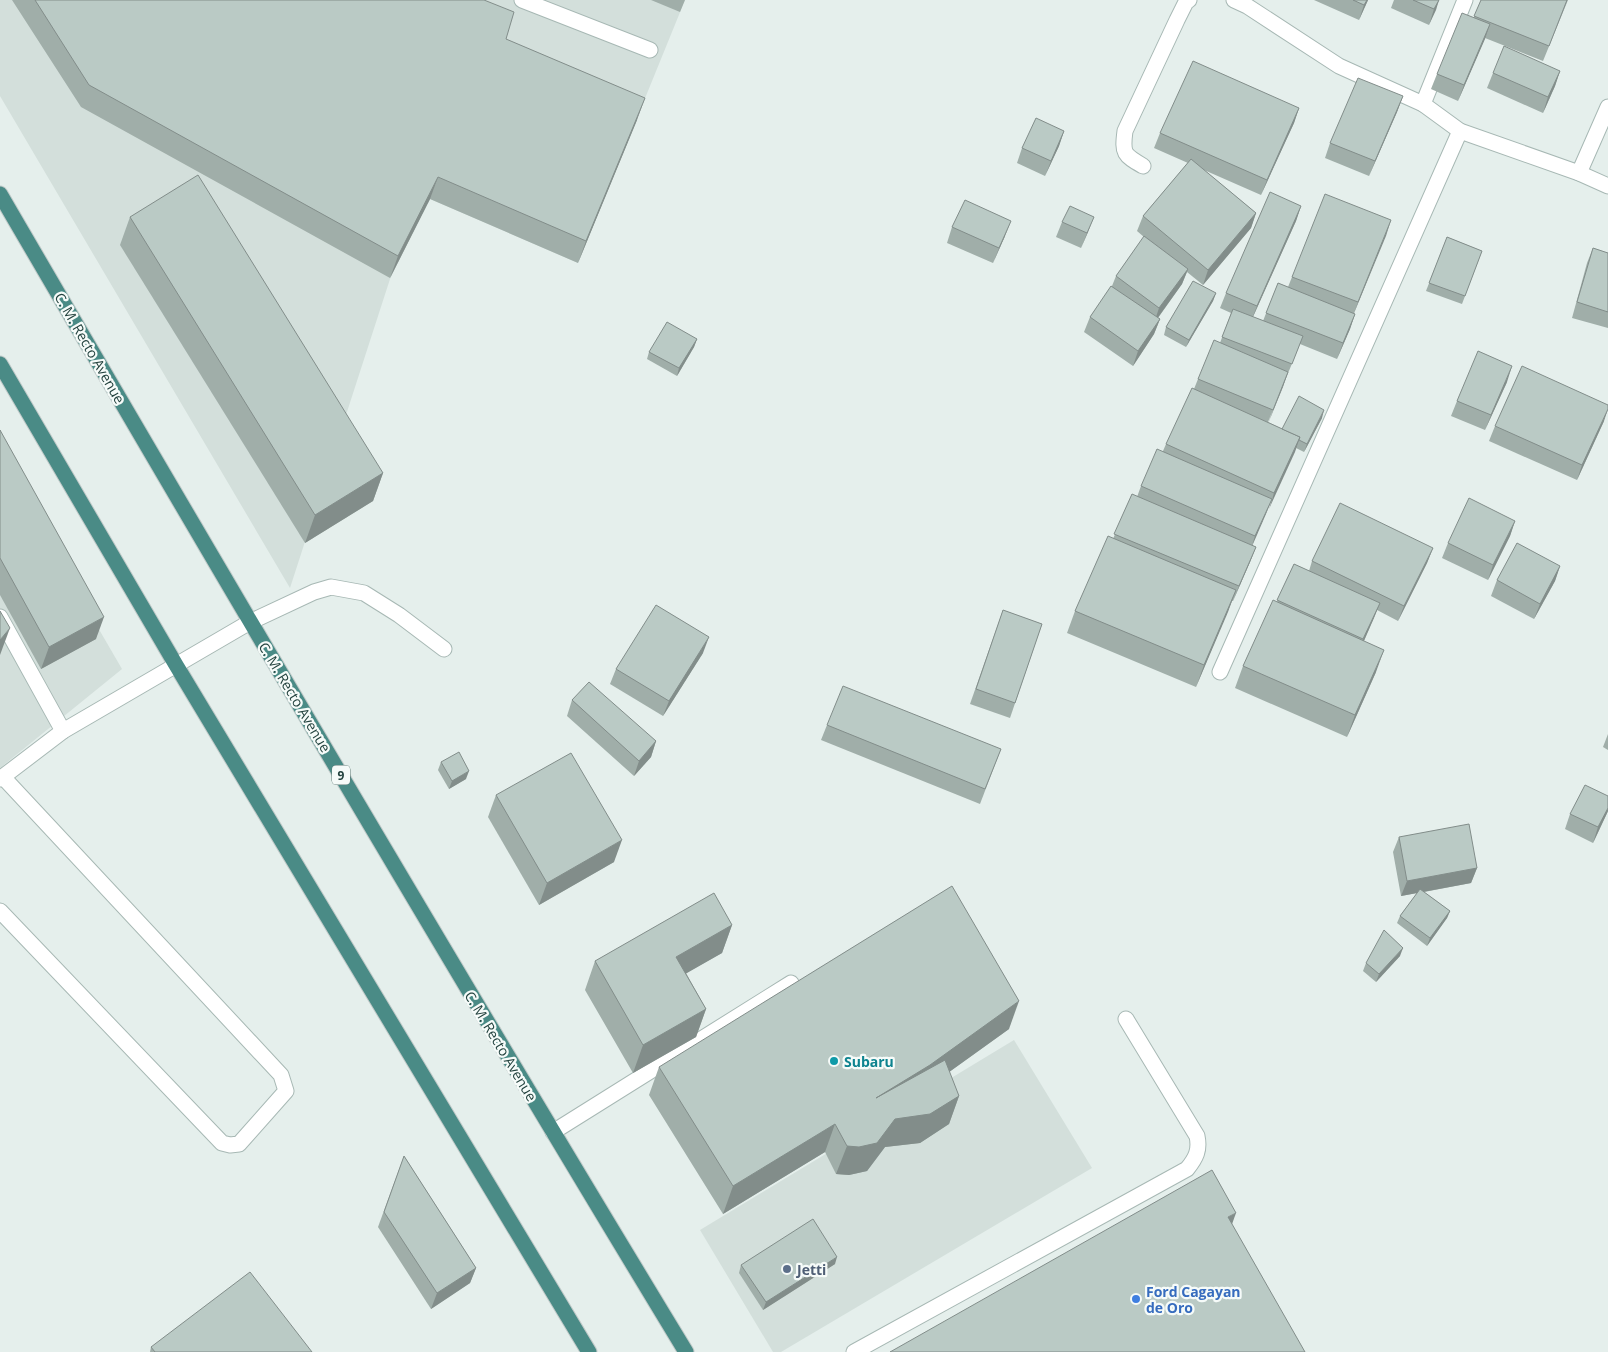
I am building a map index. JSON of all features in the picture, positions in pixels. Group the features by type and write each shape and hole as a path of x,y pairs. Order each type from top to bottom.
{"highway":[{"name":"C. M. Recto Avenue","path":"0,194 250,622 686,1352"},
{"path":"0,364 176,665 589,1352"}],"street":[{"path":"522,0 650,50"},
{"path":"1143,166 1127,157 1123,146 1125,131 1169,36 1186,2 1189,0"},
{"path":"1423,104 1465,0"},
{"path":"1244,2 1339,66 1423,104 1460,131 1579,173 1608,186"},
{"path":"1579,173 1608,107"},
{"path":"1220,672 1460,131"},
{"path":"0,911 222,1143 230,1145 239,1144 286,1091 281,1075 1,778 63,730 250,622 314,592 331,587 364,593 399,615 444,649"},
{"path":"0,617 63,730"},
{"path":"553,1132 791,983"},
{"path":"854,1352 1187,1169 1195,1160 1199,1143 1197,1136 1126,1019"}],"shaded area":[{"path":"0,0 685,0 578,263 430,199 390,279 290,588 0,96"},
{"path":"0,459 122,669 0,768"},
{"path":"1014,1040 1092,1168 781,1352 773,1352 700,1230"}],"building":[{"path":"35,0 484,0 514,12 506,39 645,98 586,241 438,177 398,256 89,85"},
{"path":"1353,0 1367,0 1364,5"},
{"path":"1413,0 1439,0 1434,9"},
{"path":"1481,0 1567,0 1549,46 1474,16"},
{"path":"1462,13 1490,24 1464,85 1437,74"},
{"path":"1504,46 1560,71 1548,97 1493,73"},
{"path":"1193,61 1299,108 1267,180 1160,133"},
{"path":"1358,78 1403,96 1375,161 1330,143"},
{"path":"1036,118 1064,131 1051,161 1022,148"},
{"path":"1191,159 1256,213 1208,270 1143,216"},
{"path":"198,175 383,473 315,515 130,217"},
{"path":"1270,192 1301,206 1257,306 1226,293"},
{"path":"1325,194 1391,220 1358,302 1292,277"},
{"path":"965,200 1011,221 999,248 952,227"},
{"path":"1070,206 1094,217 1087,233 1062,222"},
{"path":"1144,236 1188,269 1159,308 1116,276"},
{"path":"1447,237 1482,251 1465,296 1429,283"},
{"path":"1593,248 1608,253 1608,312 1577,302"},
{"path":"1193,281 1216,293 1189,340 1166,327"},
{"path":"1278,283 1355,314 1343,343 1266,313"},
{"path":"1111,286 1160,319 1138,351 1090,317"},
{"path":"1233,309 1303,336 1292,364 1222,337"},
{"path":"667,322 697,339 679,368 649,352"},
{"path":"1214,340 1288,372 1273,410 1198,379"},
{"path":"1478,351 1512,366 1491,415 1457,401"},
{"path":"1522,366 1608,405 1608,409 1582,465 1495,426"},
{"path":"1192,388 1300,437 1274,493 1166,444"},
{"path":"1299,396 1324,410 1307,444 1299,440 1300,437 1282,429"},
{"path":"0,430 104,617 49,647 0,558"},
{"path":"1157,449 1272,499 1255,536 1141,486"},
{"path":"1132,494 1256,547 1239,586 1114,534"},
{"path":"1469,498 1515,521 1493,565 1448,543"},
{"path":"1340,503 1433,548 1404,606 1312,561"},
{"path":"1108,536 1236,590 1204,665 1075,611"},
{"path":"1517,543 1560,566 1540,604 1497,580"},
{"path":"1294,564 1380,603 1363,639 1277,600"},
{"path":"1273,600 1384,650 1355,715 1243,666"},
{"path":"656,605 709,637 669,701 616,669"},
{"path":"1003,610 1042,624 1015,703 976,689"},
{"path":"0,611 10,628 0,640"},
{"path":"589,682 656,741 639,761 572,700"},
{"path":"843,686 1001,749 985,789 827,725"},
{"path":"459,752 469,771 452,781 441,762"},
{"path":"571,753 622,840 547,883 496,795"},
{"path":"1585,785 1608,796 1608,808 1598,827 1570,814"},
{"path":"1469,824 1477,868 1407,881 1399,837"},
{"name":"Subaru","path":"952,886 1019,1001 930,1065 876,1098 945,1060 959,1096 930,1114 895,1119 877,1143 859,1147 847,1146 835,1124 733,1186 659,1067"},
{"path":"1420,889 1450,911 1430,938 1400,916"},
{"path":"714,893 732,925 676,957 706,1009 643,1045 595,961"},
{"path":"1384,930 1403,948 1379,974 1366,963"},
{"path":"404,1156 476,1268 437,1293 384,1212"},
{"name":"Ford Cagayan de Oro","path":"1212,1170 1236,1213 1228,1217 1305,1352 890,1352"},
{"name":"Jetti","path":"813,1219 837,1257 766,1302 741,1265"},
{"path":"250,1272 312,1352 155,1352 151,1347"}],"place":[{"name":"Subaru","path":"834,1061"},
{"name":"Jetti","path":"787,1269"},
{"name":"Ford Cagayan de Oro","path":"1136,1299"}]}
